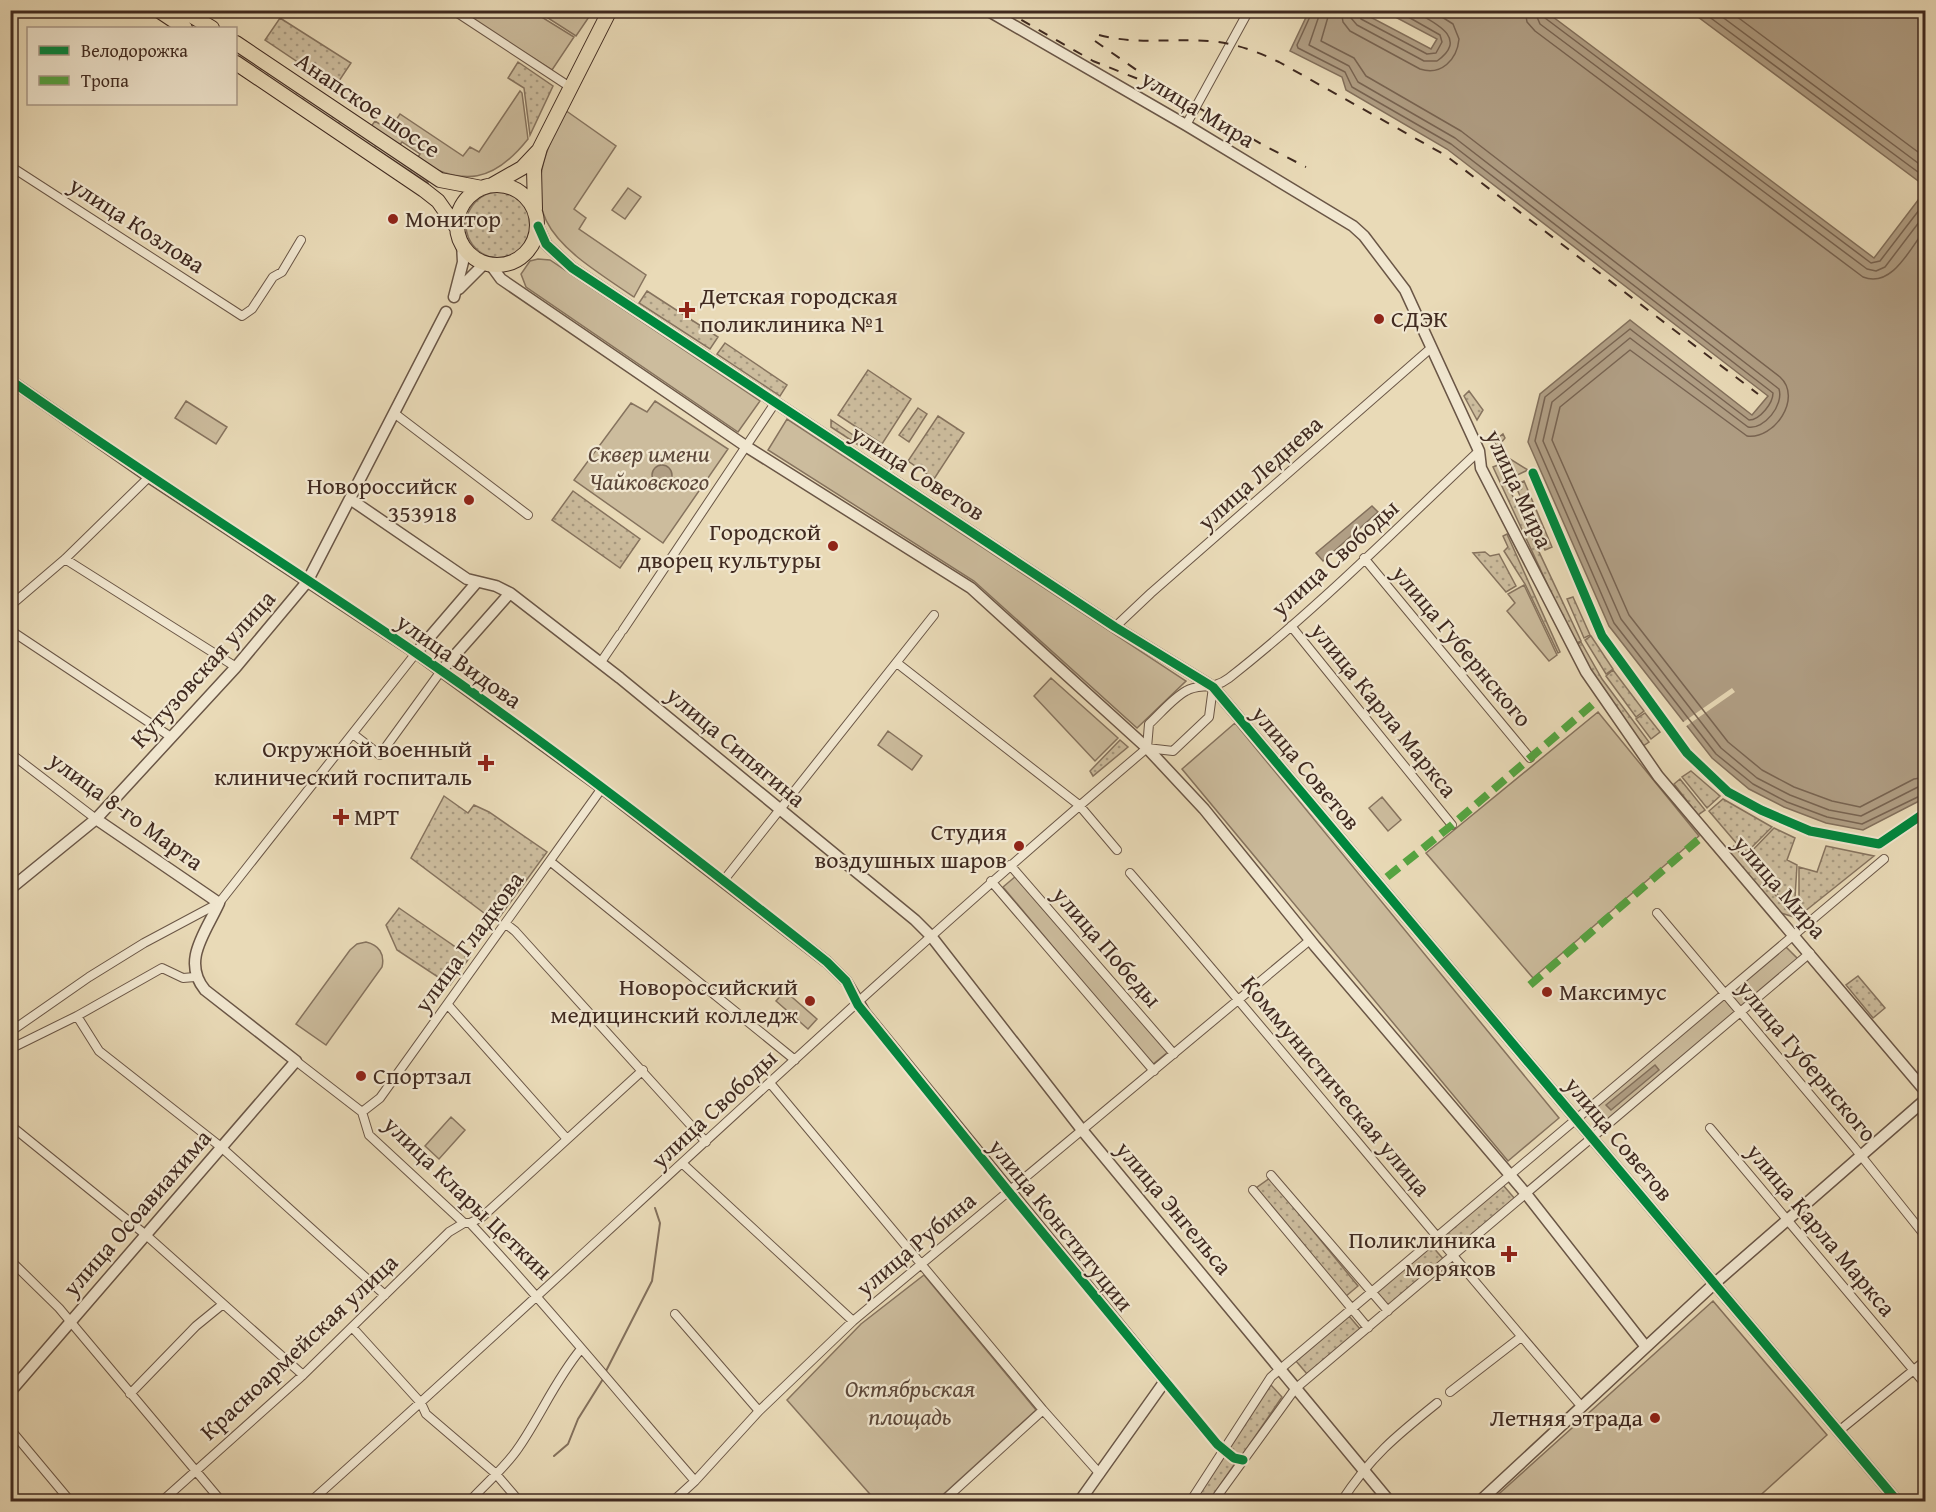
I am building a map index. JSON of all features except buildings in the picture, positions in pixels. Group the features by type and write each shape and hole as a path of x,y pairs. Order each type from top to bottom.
{"highway":[{"path":"158,10 184,27"},
{"path":"182,10 210,27"},
{"path":"540,148 522,168 487,187 463,204 457,228 462,243 468,252 488,264 510,263 526,253 536,236 537,220 533,184 540,148 610,10"},
{"name":"Анапское шоссе","path":"237,44 440,180 487,187"},
{"name":"Анапское шоссе","path":"237,64 424,190 438,201 457,228"},
{"path":"487,187 508,186 522,194 537,220"}],"street":[{"path":"453,10 570,87"},
{"name":"улица Мира","path":"987,10 1186,125 1364,236 1405,290 1479,451 1481,468 1591,681 1658,776 1926,1092"},
{"path":"1186,125 1249,10"},
{"name":"улица Козлова","path":"10,166 242,316 252,309 273,277 282,272 301,240"},
{"name":"улица Советов","path":"537,220 546,244 572,268 1115,627 1213,687 1840,1430 1898,1502"},
{"path":"462,243 463,262 455,294 488,264 501,279 537,306 747,447 971,588 1147,748 1204,809 1310,940 1527,1195 1646,1347"},
{"name":"Кутузовская улица","path":"10,889 96,819 236,667 307,582 446,312"},
{"name":"улица Леднева","path":"1115,627 1431,348"},
{"name":"улица Видова","path":"10,381 149,477 416,652 602,788 724,880 827,962 846,981 858,1005"},
{"path":"600,662 775,403"},
{"path":"394,413 528,516"},
{"name":"улица Свободы","path":"310,1502 858,1005 991,881 1147,748 1149,724 1187,690 1213,687 1227,679 1291,626 1479,451"},
{"path":"10,606 65,559 149,477"},
{"path":"350,499 467,579 496,586 510,593 441,671 380,755 353,734"},
{"name":"улица Губернского","path":"1364,558 1530,758"},
{"path":"65,559 236,667"},
{"path":"10,1049 77,1016 162,968 183,978 195,977 193,960 219,903 416,652 477,582"},
{"name":"улица Сипягина","path":"510,593 600,662 908,914 931,936"},
{"path":"724,880 934,615"},
{"name":"улица Карла Маркса","path":"1291,626 1449,822"},
{"path":"10,630 171,737"},
{"path":"897,663 1079,805 1117,850"},
{"path":"1147,748 1173,751 1209,717 1213,687"},
{"name":"улица 8-го Марта","path":"10,753 96,819 219,903"},
{"name":"улица Гладкова","path":"362,1112 380,1098 602,788"},
{"path":"1190,1502 1270,1377 1884,859"},
{"path":"551,862 795,1060"},
{"name":"улица Победы","path":"1010,865 1174,1054"},
{"name":"Коммунистическая улица","path":"1130,873 1240,1000 1435,1238 1582,1407"},
{"name":"улица Победы","path":"991,881 1154,1071"},
{"path":"10,1032 98,971 219,903"},
{"name":"улица Губернского","path":"1657,913 1926,1237"},
{"path":"506,924 643,1070 706,1142"},
{"name":"улица Энгельса","path":"931,936 1082,1130 1390,1502"},
{"name":"улица Рубина","path":"672,1502 695,1481 759,1411 854,1321 1310,940"},
{"path":"1213,1502 1295,1389 1527,1195 1810,953"},
{"name":"улица Клары Цеткин","path":"195,977 205,990 362,1112 369,1135 467,1223 538,1296 580,1349 695,1481"},
{"path":"448,1005 567,1138"},
{"name":"улица Конституции","path":"858,1005 1165,1382 1222,1449 1234,1458 1243,1460"},
{"path":"77,1016 99,1051 221,1147 385,1295"},
{"name":"улица Осоавиахима","path":"10,1392 296,1061"},
{"name":"Красноармейская улица","path":"161,1502 194,1470 303,1375 449,1232 482,1217 643,1070"},
{"path":"770,1083 1043,1410 1100,1474"},
{"path":"1479,1502 1715,1283 1926,1099"},
{"path":"10,1125 146,1235 303,1375"},
{"name":"улица Карла Маркса","path":"1710,1128 1926,1385"},
{"path":"683,1164 854,1321"},
{"path":"1271,1175 1388,1311"},
{"path":"1253,1190 1368,1328"},
{"path":"10,1260 70,1323 222,1502"},
{"path":"130,1394 196,1326 223,1304"},
{"path":"675,1314 759,1411"},
{"path":"352,1327 421,1403 426,1414 495,1473 520,1502"},
{"path":"1450,1392 1521,1337"},
{"path":"469,1502 518,1449 553,1394 562,1371 580,1349"},
{"path":"1840,1430 1926,1360"},
{"path":"1079,1502 1165,1382"},
{"path":"1341,1502 1362,1470 1382,1448 1437,1403"},
{"path":"942,1502 1043,1410"},
{"path":"10,1429 70,1502"}],"green space":[{"path":"459,11 532,11 574,37 552,70"},
{"path":"537,11 593,11 576,36"},
{"path":"280,18 351,63 335,87 265,40"},
{"path":"237,50 427,180 428,183 237,59"},
{"path":"518,62 553,86 530,135 524,88 508,78"},
{"path":"520,91 528,139 503,164 490,172 477,176 464,177 433,169 416,160 420,154 402,142 399,146 370,128 375,121 389,130 400,114 463,156 470,147 479,152"},
{"path":"565,110 616,146 574,209 586,218 579,229 646,275 634,297 579,258 560,240 547,222 540,200 541,176 549,146"},
{"path":"628,188 641,197 625,219 612,210"},
{"path":"492,192 506,192 518,197 527,206 532,225 530,238 523,249 506,258 492,258 480,253 471,244 466,232 466,218 471,206 480,197"},
{"path":"550,260 760,401 738,432 526,287 521,274 530,261"},
{"path":"647,291 718,337 710,349 639,303"},
{"path":"725,343 787,385 780,396 717,354"},
{"path":"868,370 911,399 882,444 838,415"},
{"path":"1469,391 1483,410 1477,420 1464,396"},
{"path":"186,401 227,427 216,444 175,418"},
{"name":"Сквер имени Чайковского","path":"655,401 728,449 663,543 574,480 631,403 647,412"},
{"path":"918,408 927,414 909,442 899,435"},
{"path":"938,416 964,433 934,479 908,461"},
{"path":"787,419 1186,681 1137,728 974,581 768,450"},
{"path":"831,420 878,452 875,456 831,427"},
{"path":"1503,434 1505,438 1501,443 1502,454 1528,470 1511,478 1494,441"},
{"path":"1498,465 1581,641 1575,644 1493,467"},
{"path":"1524,481 1552,547 1545,550 1515,485"},
{"path":"573,491 640,539 620,568 552,520"},
{"path":"1507,534 1560,652 1558,653 1525,584 1504,551 1508,547 1503,536"},
{"path":"1485,552 1490,556 1499,554 1516,586 1506,592 1473,553"},
{"path":"1524,585 1557,655 1549,661 1507,611 1515,603 1508,594"},
{"path":"1573,597 1590,635 1584,638 1567,599"},
{"path":"1591,636 1613,669 1606,674 1585,640"},
{"path":"1581,642 1602,679 1649,742 1643,746 1596,683 1576,645"},
{"path":"1613,670 1644,711 1636,717 1606,676"},
{"path":"1051,678 1118,738 1095,761 1034,696"},
{"path":"1598,712 1699,836 1533,978 1426,853"},
{"path":"1645,713 1660,732 1651,739 1636,719"},
{"path":"1235,723 1559,1118 1508,1161 1182,769"},
{"path":"888,731 922,756 912,770 878,745"},
{"path":"1120,740 1128,747 1093,776 1090,771"},
{"path":"1691,771 1720,796 1707,808 1682,777"},
{"path":"1680,779 1705,810 1698,815 1674,784"},
{"path":"444,796 468,813 474,805 489,812 547,852 496,922 411,858"},
{"path":"1382,797 1401,820 1388,831 1369,808"},
{"path":"1723,799 1772,827 1748,851 1743,851 1709,811"},
{"path":"1774,828 1795,838 1787,860 1797,865 1794,914 1746,857"},
{"path":"1734,846 1794,917 1781,913 1728,854"},
{"path":"1826,846 1874,856 1799,916 1799,867 1817,872"},
{"path":"1016,876 1168,1052 1152,1065 1003,887"},
{"path":"399,908 470,957 450,985 397,950 386,925"},
{"path":"366,942 374,945 380,951 383,958 382,967 326,1045 296,1024 350,950 357,944"},
{"path":"1785,946 1798,959 1741,1007 1729,992"},
{"path":"1858,976 1885,1008 1873,1018 1846,985"},
{"path":"785,991 817,1019 808,1029 776,1001"},
{"path":"1723,997 1736,1013 1602,1128 1587,1110"},
{"path":"451,1117 465,1130 439,1159 425,1146"},
{"path":"1270,1178 1358,1286 1345,1297 1256,1188"},
{"path":"1503,1185 1515,1199 1453,1251 1441,1238"},
{"path":"1431,1245 1445,1261 1388,1308 1375,1293"},
{"name":"Октябрьская площадь","path":"924,1275 1036,1410 936,1501 876,1501 787,1400 861,1324"},
{"path":"1713,1301 1827,1435 1754,1501 1491,1501"},
{"path":"1349,1316 1360,1329 1307,1374 1296,1361"},
{"path":"1270,1384 1282,1397 1241,1457 1227,1447"},
{"path":"1223,1454 1236,1462 1209,1501 1194,1502"}],"water":[{"path":"1309,11 1359,11 1431,49 1437,39 1384,11 1545,11 1874,258 1925,191 1925,798 1863,830 1826,823 1784,807 1749,789 1712,758 1609,626 1528,442 1540,394 1630,320 1752,415 1768,396 1447,149 1346,90 1342,77 1290,51"},
{"path":"1690,11 1919,11 1926,18 1925,186"},
{"path":"662,465 669,468 672,475 669,482 662,485 655,482 652,475 655,468"},
{"path":"1372,506 1378,512 1323,561 1316,553"},
{"path":"1655,1065 1659,1070 1611,1110 1606,1105"}],"pier":[{"path":"1732,688 1735,692 1685,727 1682,723"}],"waterway":[{"path":"605,1373 652,1281 660,1223 655,1208"},
{"path":"554,1456 568,1444 578,1419 603,1379"}],"railway":[{"path":"1004,10 1093,61 1171,92 1306,167"},
{"path":"1099,35 1126,40 1218,42 1245,48 1279,62 1445,155 1758,394"},
{"path":"1095,41 1148,78"}],"marked path":[{"path":"1387,877 1452,825 1593,704"},
{"path":"1530,985 1699,839"}],"cycle path":[{"path":"538,226 546,244 572,268 1115,627 1213,687 1898,1502"},
{"path":"10,380 111,450 366,619 521,727 827,962 846,981 858,1005 1009,1192 1217,1444 1234,1458 1243,1460"},
{"path":"1533,473 1602,636 1687,753 1728,792 1761,810 1810,831 1879,844 1926,812"}],"place":[{"name":"Монитор","path":"393,219"},
{"name":"Детская городская поликлиника №1","path":"687,310"},
{"name":"СДЭК","path":"1379,319"},
{"name":"Новороссийск 353918","path":"469,500"},
{"name":"Городской дворец культуры","path":"833,546"},
{"name":"Окружной военный клинический госпиталь","path":"486,763"},
{"name":"МРТ","path":"341,817"},
{"name":"Студия воздушных шаров","path":"1019,846"},
{"name":"Максимус","path":"1547,992"},
{"name":"Новороссийский медицинский колледж","path":"810,1001"},
{"name":"Спортзал","path":"361,1076"},
{"name":"Поликлиника моряков","path":"1509,1254"},
{"name":"Летняя этрада","path":"1655,1418"}]}
